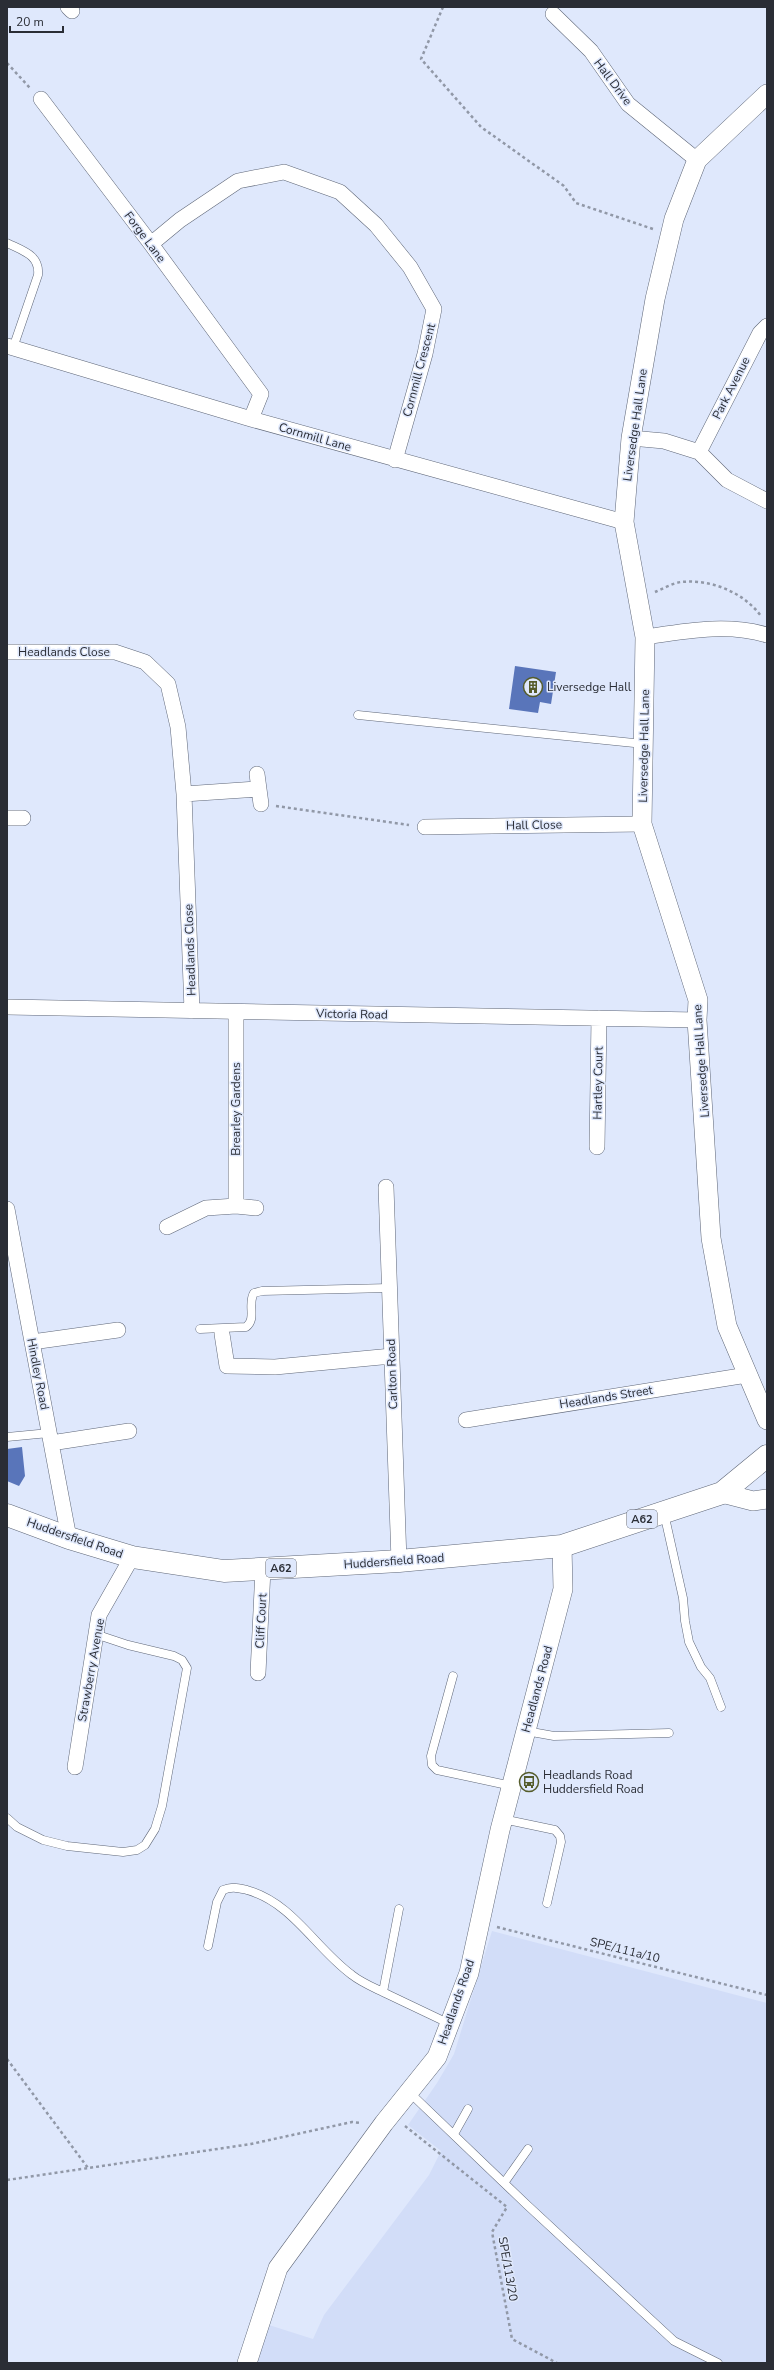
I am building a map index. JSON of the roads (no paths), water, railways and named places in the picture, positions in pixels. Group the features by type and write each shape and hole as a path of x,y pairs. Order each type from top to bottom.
{"main road":[{"name":"Huddersfield Road","path":"7,1515 69,1538 132,1557 224,1571 399,1561 562,1546 722,1493 767,1456"}],"street":[{"name":"Hall Drive","path":"553,14 591,51 628,104 697,160"},
{"name":"Liversedge Hall Lane","path":"767,94 697,160 674,219 655,299 631,438 624,522 645,637 642,824 698,1000 697,1020 711,1238 727,1326 767,1420"},
{"name":"Forge Lane","path":"40,99 151,244 261,394 251,419"},
{"name":"Cornmill Crescent","path":"151,244 180,220 238,181 284,172 340,192 376,226 405,261 434,309 425,354 395,460"},
{"name":"Park Avenue","path":"699,452 760,333 767,326"},
{"name":"Cornmill Lane","path":"10,347 251,419 624,522"},
{"path":"631,438 664,441 699,452 727,480 767,501"},
{"path":"645,637 700,629 747,629 767,636"},
{"name":"Headlands Close","path":"7,652 115,652 144,662 168,684 178,727 184,794 192,1011"},
{"path":"184,794 257,782 261,804"},
{"path":"7,818 23,818"},
{"name":"Hall Close","path":"425,827 642,824"},
{"name":"Victoria Road","path":"7,1007 697,1020"},
{"name":"Brearley Gardens","path":"236,1012 236,1206"},
{"name":"Hartley Court","path":"597,1147 599,1018"},
{"name":"Carlton Road","path":"386,1187 399,1561"},
{"path":"167,1227 206,1208 236,1206 256,1208"},
{"name":"Hindley Road","path":"7,1209 69,1538"},
{"path":"32,1342 118,1330"},
{"path":"222,1334 227,1366 275,1366 392,1356"},
{"name":"Headlands Street","path":"466,1420 747,1375"},
{"path":"50,1438 129,1431"},
{"path":"722,1493 753,1501 767,1500"},
{"name":"Headlands Road","path":"247,2363 278,2268 387,2119 437,2057 450,2024 469,1973 479,1922 503,1819 563,1589 562,1546"},
{"name":"Strawberry Avenue","path":"75,1767 99,1616 132,1557"},
{"name":"Cliff Court","path":"258,1674 263,1569"}],"lane":[{"path":"7,243 36,260 39,266 38,276 10,347"},
{"path":"358,715 644,744"},
{"path":"200,1329 246,1327 250,1324 252,1319 250,1299 254,1293 262,1291 389,1288"},
{"path":"7,1437 50,1438"},
{"path":"664,1512 684,1598 684,1621 689,1642 697,1661 710,1678 721,1707"},
{"path":"7,1818 17,1827 43,1840 98,1850 123,1852 137,1850 145,1846 155,1829 162,1806 187,1668 182,1660 174,1656 128,1645 95,1634"},
{"path":"453,1676 431,1756 432,1765 437,1770 512,1786"},
{"path":"526,1731 554,1736 669,1733"},
{"path":"503,1819 555,1830 560,1836 561,1842 547,1903"},
{"path":"208,1946 220,1895 229,1888 247,1890 266,1897 282,1908 307,1929 327,1954 352,1976 450,2024"},
{"path":"383,1992 399,1909"},
{"path":"409,2092 504,2183 674,2341 718,2363"},
{"path":"454,2134 468,2109"},
{"path":"504,2183 528,2149"}],"place":[{"name":"Liversedge Hall","path":"533,687"},
{"name":"Headlands Road Huddersfield Road","path":"529,1782"}]}
